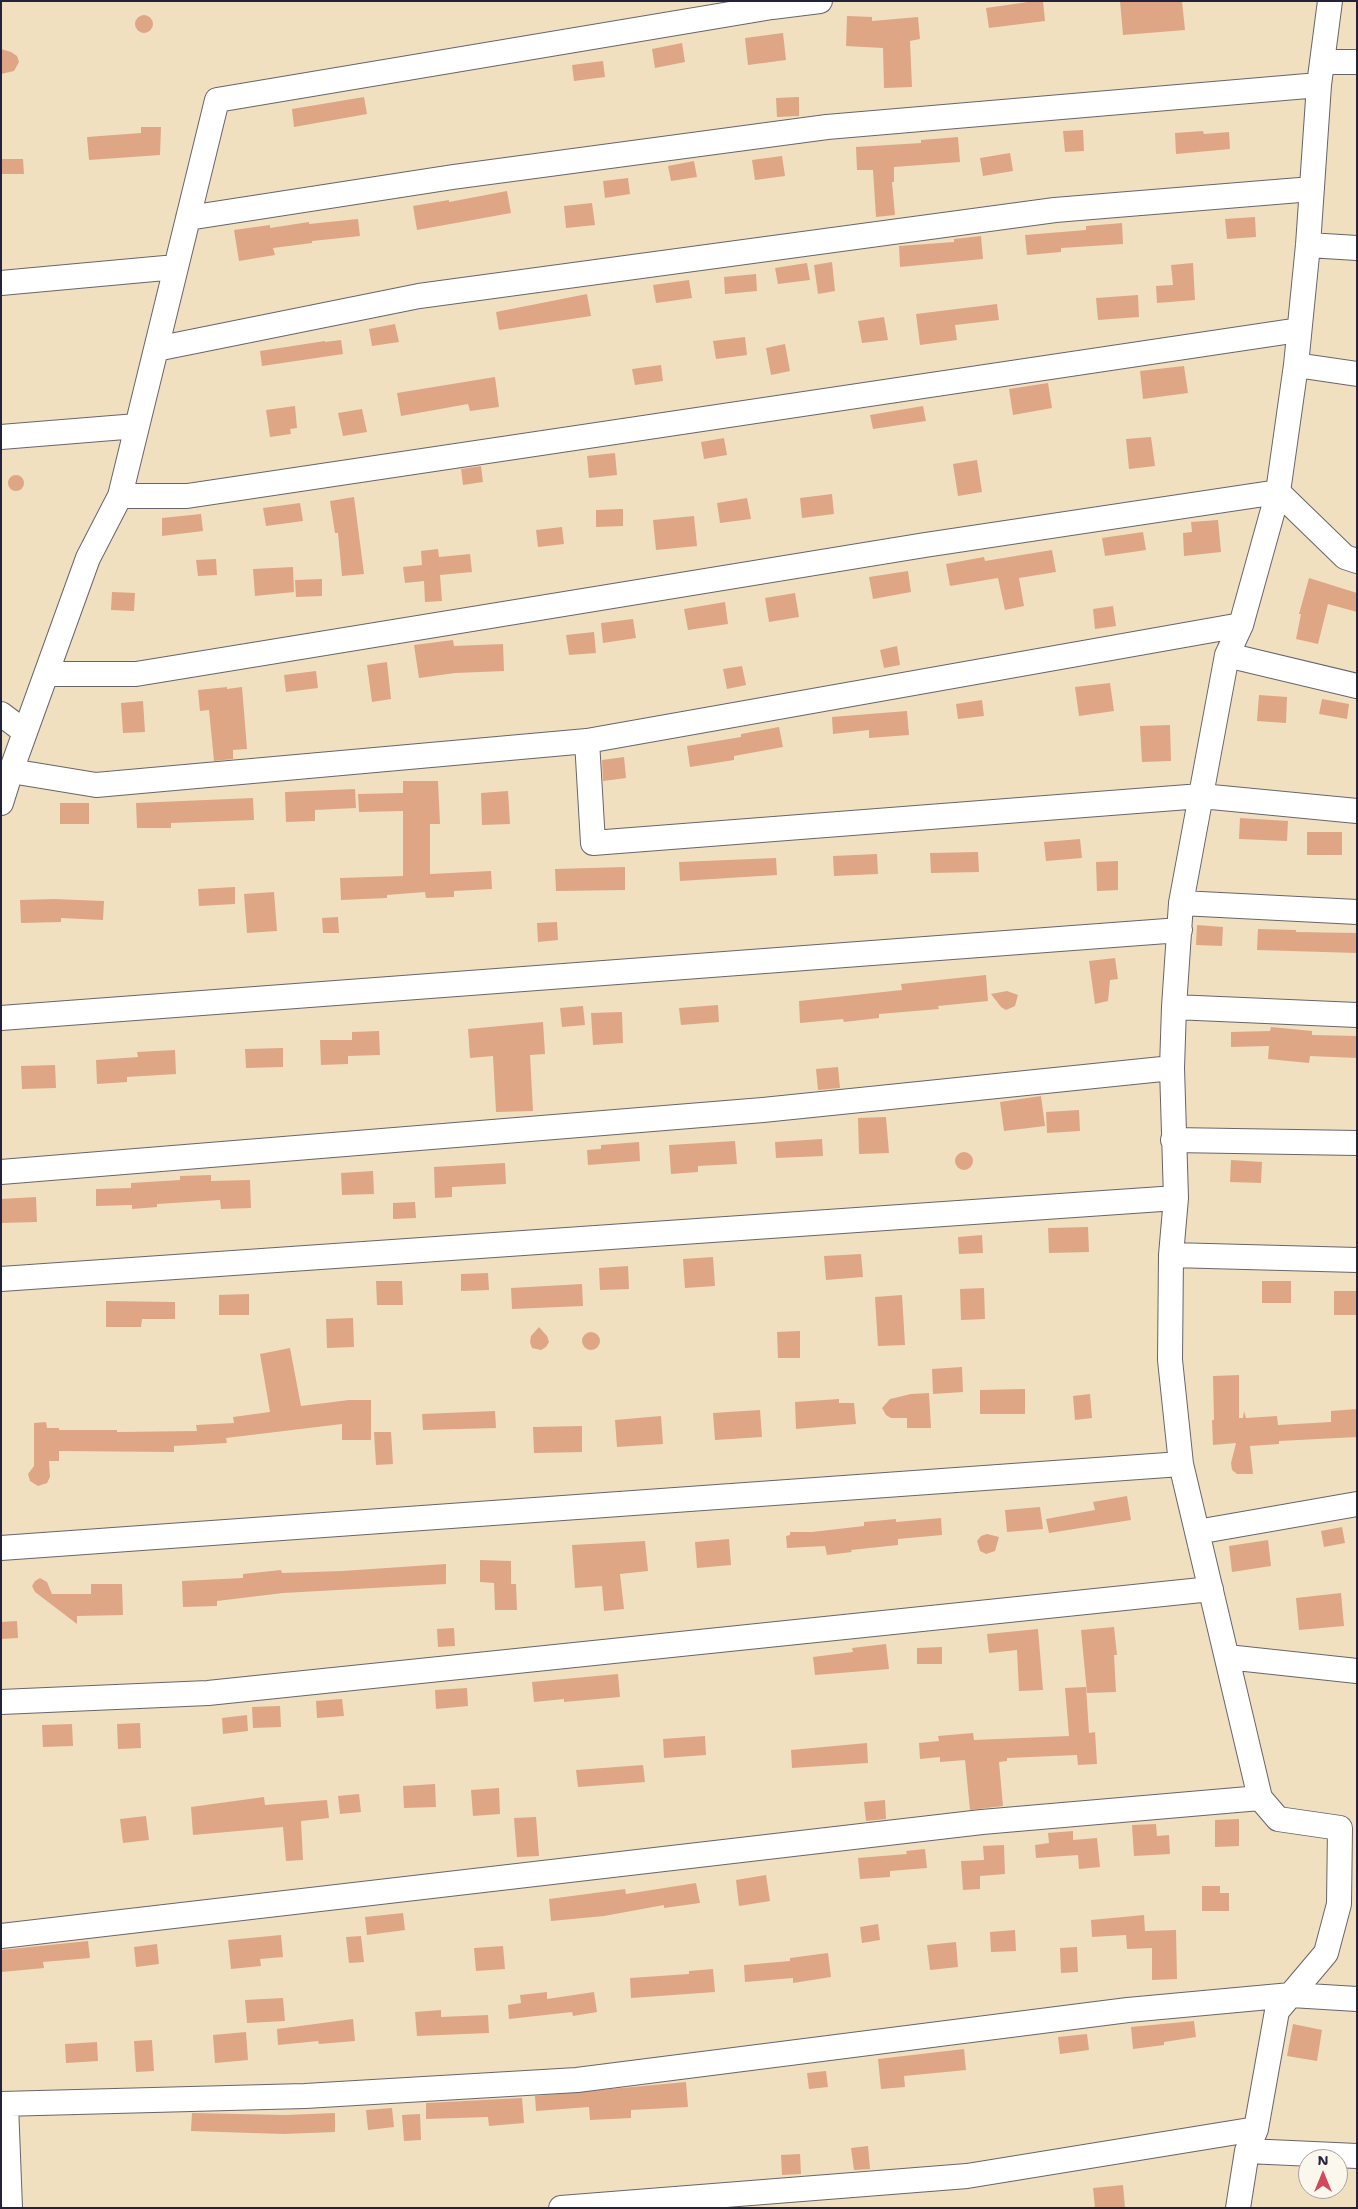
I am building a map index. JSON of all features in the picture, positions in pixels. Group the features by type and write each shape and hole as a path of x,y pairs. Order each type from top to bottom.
{"street":[{"path":"1,803 88,558 120,496 217,100 772,7 820,1"},
{"path":"1238,2208 1277,2011 1326,1953 1339,1904 1348,1828 1278,1819 1260,1798 1181,1464 1170,1360 1171,1255 1176,1198 1172,1068 1174,1007 1181,903 1227,654 1241,625 1278,492 1296,365 1308,245 1320,74 1330,1"},
{"path":"188,218 453,177 827,127 1320,74 1357,62"},
{"path":"156,349 429,294 1055,210 1312,190"},
{"path":"1308,245 1357,248"},
{"path":"1,284 176,267"},
{"path":"120,496 187,496 216,492 1299,330"},
{"path":"1296,365 1357,374"},
{"path":"1,437 137,426"},
{"path":"1278,492 1346,557 1357,561"},
{"path":"47,674 136,674 925,545 1278,492"},
{"path":"11,771 96,785 587,742 1241,625"},
{"path":"1227,654 1357,686"},
{"path":"1,714 25,732"},
{"path":"587,742 593,843 1201,796 1357,811"},
{"path":"1181,903 1357,912"},
{"path":"1,1018 1180,930"},
{"path":"1174,1007 1357,1015"},
{"path":"1,1172 763,1110 1172,1068"},
{"path":"1173,1140 1357,1143"},
{"path":"1,1279 1176,1198"},
{"path":"1171,1255 1357,1260"},
{"path":"1,1548 1181,1464"},
{"path":"1197,1532 1357,1504"},
{"path":"1,1702 208,1693 1211,1589"},
{"path":"1227,1657 1357,1671"},
{"path":"1,1936 982,1822 1260,1798"},
{"path":"10,2208 3,2104 304,2096 577,2080 1128,2010 1290,1996 1357,1999"},
{"path":"561,2208 967,2176 1252,2140 1357,2156"}],"building":[{"path":"1043,1 1045,21 989,28 986,8"},
{"path":"1120,1 1182,1 1185,30 1123,35"},
{"path":"140,15 148,15 153,20 151,31 140,33 135,28 135,20"},
{"path":"847,16 872,17 872,21 918,17 920,39 910,41 912,87 884,88 883,48 846,46"},
{"path":"783,33 786,60 748,65 745,38"},
{"path":"682,43 685,62 655,68 652,49"},
{"path":"1,49 17,56 19,62 14,71 1,74"},
{"path":"603,61 605,77 574,81 572,65"},
{"path":"364,97 367,114 294,127 292,109"},
{"path":"799,97 799,116 777,117 776,98"},
{"path":"141,127 161,127 160,155 89,160 87,137 141,133"},
{"path":"1083,130 1084,151 1065,152 1063,131"},
{"path":"1203,131 1204,134 1229,132 1230,149 1176,154 1175,133"},
{"path":"958,137 960,162 894,167 894,182 892,182 895,215 876,217 873,170 857,170 856,147 921,143 921,140"},
{"path":"1010,153 1013,171 983,176 980,158"},
{"path":"782,156 785,176 755,180 752,160"},
{"path":"1,159 23,159 24,174 1,174"},
{"path":"694,161 697,177 671,181 668,166"},
{"path":"628,178 630,194 605,198 603,181"},
{"path":"507,191 511,213 417,230 413,206 449,200 449,202"},
{"path":"592,203 595,225 566,228 564,206"},
{"path":"1255,217 1256,237 1227,239 1225,219"},
{"path":"358,219 360,236 312,241 312,243 273,248 275,255 239,261 234,230 270,225 270,228 309,222 309,224"},
{"path":"1122,223 1123,244 1061,248 1061,252 1027,255 1025,235 1086,230 1086,226"},
{"path":"981,236 983,259 900,267 899,246 954,242 954,239"},
{"path":"832,262 835,291 818,294 814,265"},
{"path":"807,263 810,280 778,284 775,268"},
{"path":"1193,263 1195,300 1157,303 1156,286 1173,285 1171,265"},
{"path":"756,274 757,291 725,294 724,277"},
{"path":"689,280 692,298 656,303 653,285"},
{"path":"587,294 591,316 499,330 496,312"},
{"path":"1138,295 1139,317 1098,320 1096,298"},
{"path":"997,304 999,320 955,325 957,340 920,345 916,314"},
{"path":"884,317 888,340 862,343 858,321"},
{"path":"395,324 399,342 372,346 369,329"},
{"path":"745,337 747,355 716,359 713,341"},
{"path":"341,340 343,354 262,366 260,351"},
{"path":"785,344 790,371 771,375 766,348"},
{"path":"661,365 663,381 635,385 632,369"},
{"path":"1184,366 1188,393 1143,399 1140,371"},
{"path":"495,377 499,407 470,411 468,404 401,416 397,393"},
{"path":"1048,383 1052,408 1013,415 1009,389"},
{"path":"295,406 297,428 290,429 291,434 270,437 266,410"},
{"path":"923,406 926,421 873,429 870,415"},
{"path":"362,409 367,432 343,436 338,413"},
{"path":"1151,437 1155,466 1129,469 1126,439"},
{"path":"724,438 727,455 704,459 701,442"},
{"path":"615,453 617,475 589,478 587,456"},
{"path":"977,460 982,492 958,496 953,464"},
{"path":"481,466 483,482 463,485 461,469"},
{"path":"13,475 19,475 24,480 22,489 13,491 8,486 8,480"},
{"path":"832,494 834,514 802,518 800,498"},
{"path":"354,497 364,574 342,576 338,533 335,533 330,501"},
{"path":"747,498 751,519 720,523 717,503"},
{"path":"300,503 303,521 266,526 263,508"},
{"path":"623,509 623,526 596,527 596,510"},
{"path":"201,514 203,531 162,536 162,518"},
{"path":"694,516 697,546 656,550 653,520"},
{"path":"1218,520 1221,552 1184,556 1183,533 1192,532 1191,522"},
{"path":"562,527 564,544 538,547 536,530"},
{"path":"1143,532 1146,550 1105,556 1102,538"},
{"path":"438,549 439,557 470,554 472,572 440,575 442,601 425,602 424,581 405,583 403,567 422,565 421,551"},
{"path":"1052,550 1056,572 1019,578 1024,606 1005,610 998,578 950,586 946,564 984,557 985,561"},
{"path":"216,559 217,575 198,576 196,560"},
{"path":"293,567 294,592 255,596 253,569"},
{"path":"908,571 911,592 873,599 869,577"},
{"path":"1309,578 1357,593 1357,612 1328,604 1318,644 1296,639 1301,614 1299,614"},
{"path":"322,579 322,596 296,597 295,580"},
{"path":"112,592 135,593 134,611 111,610"},
{"path":"795,593 799,617 769,622 765,598"},
{"path":"725,602 728,624 688,630 684,609"},
{"path":"1113,606 1116,626 1095,629 1093,609"},
{"path":"633,619 636,638 603,643 601,623"},
{"path":"594,632 596,653 569,655 566,635"},
{"path":"453,640 454,646 503,644 504,671 455,673 419,678 414,645"},
{"path":"897,646 900,665 884,668 880,650"},
{"path":"387,662 391,699 372,702 367,665"},
{"path":"742,666 746,685 727,689 723,669"},
{"path":"316,671 318,688 286,692 284,675"},
{"path":"1110,683 1114,711 1079,716 1075,687"},
{"path":"227,687 227,689 242,687 247,749 233,750 233,759 214,761 209,710 200,711 198,690"},
{"path":"1259,695 1287,697 1286,723 1257,721"},
{"path":"1322,699 1349,704 1347,719 1319,714"},
{"path":"982,700 984,716 958,719 956,704"},
{"path":"143,701 145,732 123,733 121,703"},
{"path":"907,711 909,735 869,738 869,730 833,734 832,717"},
{"path":"1170,725 1171,761 1142,762 1140,726"},
{"path":"779,727 783,747 734,756 734,760 690,767 687,746 741,737 741,734"},
{"path":"624,757 626,778 603,781 602,760"},
{"path":"403,781 438,781 440,824 430,824 430,874 491,871 492,889 454,891 454,897 426,898 425,892 387,895 387,898 341,900 340,878 403,876 403,811 359,812 358,794 403,793"},
{"path":"355,789 356,808 315,810 315,821 286,822 285,792"},
{"path":"508,791 510,824 482,825 481,793"},
{"path":"253,798 254,820 171,823 171,828 137,828 136,803"},
{"path":"60,803 89,803 89,824 60,824"},
{"path":"1240,818 1288,821 1287,841 1239,839"},
{"path":"1307,832 1342,832 1342,855 1307,855"},
{"path":"1080,839 1082,858 1046,861 1044,842"},
{"path":"978,852 979,872 931,873 930,853"},
{"path":"877,854 878,874 834,876 833,856"},
{"path":"776,858 777,875 680,881 679,862"},
{"path":"1118,861 1118,890 1097,891 1096,862"},
{"path":"625,867 625,890 556,891 555,869"},
{"path":"235,887 235,904 199,906 198,889"},
{"path":"274,892 277,931 247,933 244,894"},
{"path":"20,900 104,901 103,920 61,918 61,922 21,923"},
{"path":"338,917 339,933 323,933 322,918"},
{"path":"557,922 558,940 538,942 537,923"},
{"path":"1197,925 1223,927 1222,946 1196,945"},
{"path":"1258,929 1357,933 1357,953 1257,950"},
{"path":"1115,958 1118,979 1110,980 1108,1001 1095,1004 1089,961"},
{"path":"986,975 988,1001 938,1006 939,1009 879,1014 879,1018 844,1022 843,1019 800,1023 799,1001 902,990 901,984"},
{"path":"1007,991 1018,995 1015,1006 1006,1010 1001,1007 991,994"},
{"path":"718,1005 719,1022 681,1025 679,1008"},
{"path":"583,1006 585,1025 562,1027 560,1008"},
{"path":"622,1012 623,1043 593,1045 591,1013"},
{"path":"543,1022 545,1054 530,1055 533,1111 496,1112 493,1056 470,1058 468,1029"},
{"path":"1271,1027 1312,1031 1312,1035 1357,1036 1357,1058 1310,1056 1309,1063 1268,1059 1269,1046 1231,1047 1231,1032 1270,1031"},
{"path":"379,1031 380,1055 348,1056 348,1064 321,1065 320,1040 352,1040 352,1032"},
{"path":"283,1048 283,1067 246,1068 245,1049"},
{"path":"175,1050 176,1074 127,1077 127,1082 97,1084 96,1060 138,1057 137,1052"},
{"path":"55,1065 56,1088 22,1089 21,1066"},
{"path":"838,1067 840,1088 818,1090 816,1069"},
{"path":"1041,1096 1045,1126 1004,1131 1000,1102"},
{"path":"1079,1110 1080,1131 1047,1133 1046,1112"},
{"path":"886,1117 889,1153 859,1154 858,1118"},
{"path":"822,1139 823,1156 776,1158 775,1142"},
{"path":"735,1141 737,1164 698,1166 698,1172 671,1174 669,1145"},
{"path":"639,1142 640,1161 588,1165 587,1150 601,1149 601,1145"},
{"path":"960,1152 968,1152 973,1157 971,1168 960,1170 955,1165 955,1157"},
{"path":"1231,1160 1262,1162 1261,1183 1230,1182"},
{"path":"505,1163 506,1184 452,1187 452,1197 435,1198 434,1167"},
{"path":"373,1171 374,1194 342,1195 341,1173"},
{"path":"211,1175 211,1181 250,1180 251,1208 221,1209 220,1200 157,1204 157,1207 132,1209 132,1205 96,1206 96,1189 131,1188 131,1183 180,1180 180,1176"},
{"path":"36,1197 37,1222 1,1223 1,1199"},
{"path":"415,1202 416,1218 393,1219 393,1203"},
{"path":"1088,1227 1089,1252 1049,1253 1048,1228"},
{"path":"982,1235 983,1253 959,1254 958,1237"},
{"path":"861,1254 863,1277 826,1280 824,1256"},
{"path":"713,1257 715,1286 685,1288 683,1259"},
{"path":"628,1266 629,1289 600,1290 599,1268"},
{"path":"488,1273 489,1290 461,1291 461,1274"},
{"path":"376,1281 402,1281 403,1305 377,1305"},
{"path":"1262,1281 1291,1281 1291,1303 1262,1303"},
{"path":"582,1284 583,1306 512,1309 511,1288"},
{"path":"984,1288 985,1319 961,1320 960,1289"},
{"path":"1334,1291 1357,1291 1357,1315 1334,1315"},
{"path":"249,1294 249,1315 219,1315 219,1295"},
{"path":"902,1295 905,1345 878,1346 875,1297"},
{"path":"106,1301 175,1302 175,1319 142,1319 141,1327 106,1327"},
{"path":"353,1318 354,1347 327,1348 326,1319"},
{"path":"539,1327 547,1336 549,1342 541,1350 532,1348 530,1342 531,1336"},
{"path":"800,1331 800,1358 778,1358 777,1332"},
{"path":"591,1332 597,1335 600,1341 597,1347 591,1350 585,1347 582,1341 585,1335"},
{"path":"290,1348 301,1406 349,1400 371,1400 371,1440 342,1440 342,1424 226,1438 227,1443 174,1446 174,1452 59,1451 59,1461 49,1461 50,1477 47,1483 38,1486 30,1481 28,1474 34,1466 34,1423 46,1422 47,1428 59,1428 59,1430 117,1430 117,1432 197,1431 196,1425 234,1423 233,1417 270,1412 260,1354"},
{"path":"962,1367 963,1392 933,1394 932,1369"},
{"path":"1239,1375 1239,1418 1243,1418 1244,1411 1246,1418 1277,1416 1278,1425 1331,1422 1331,1411 1357,1409 1357,1437 1279,1441 1279,1444 1250,1446 1253,1474 1237,1474 1232,1470 1231,1463 1236,1443 1213,1445 1212,1420 1214,1420 1213,1376"},
{"path":"1025,1389 1025,1414 980,1414 980,1390"},
{"path":"929,1393 931,1428 907,1428 907,1418 891,1418 886,1415 882,1408 890,1399 911,1394"},
{"path":"1090,1394 1092,1418 1075,1420 1073,1396"},
{"path":"839,1399 839,1403 854,1403 856,1424 796,1429 795,1402"},
{"path":"760,1410 762,1437 715,1440 713,1413"},
{"path":"495,1411 496,1428 423,1430 422,1414"},
{"path":"661,1416 663,1444 617,1447 615,1420"},
{"path":"582,1426 582,1452 534,1453 533,1427"},
{"path":"374,1432 391,1432 393,1464 376,1465"},
{"path":"1127,1496 1131,1520 1049,1533 1046,1519 1095,1510 1093,1502"},
{"path":"1040,1507 1043,1529 1007,1532 1005,1510"},
{"path":"941,1518 942,1535 898,1539 898,1545 851,1550 852,1552 827,1555 825,1546 787,1548 786,1536 790,1535 790,1532 812,1532 864,1526 864,1522 896,1519 896,1522"},
{"path":"1342,1527 1345,1543 1324,1547 1321,1531"},
{"path":"987,1534 999,1537 995,1551 986,1554 980,1551 977,1541 981,1536"},
{"path":"729,1539 731,1565 697,1568 695,1542"},
{"path":"1268,1540 1271,1566 1232,1572 1229,1546"},
{"path":"645,1541 648,1571 620,1574 624,1609 604,1611 602,1586 575,1588 572,1545"},
{"path":"480,1560 511,1561 511,1584 516,1584 517,1610 495,1610 494,1583 480,1582"},
{"path":"446,1564 446,1584 283,1593 217,1601 217,1606 183,1607 182,1581 243,1578 243,1574 281,1570 282,1573 342,1571"},
{"path":"40,1578 47,1582 52,1594 91,1594 91,1584 122,1584 123,1615 77,1616 77,1624 35,1592 32,1586"},
{"path":"1341,1593 1344,1626 1299,1630 1296,1598"},
{"path":"17,1621 18,1638 1,1639 1,1622"},
{"path":"1114,1627 1117,1655 1114,1655 1116,1692 1087,1693 1081,1630"},
{"path":"454,1628 455,1646 438,1647 437,1629"},
{"path":"1038,1629 1043,1690 1019,1691 1017,1650 989,1653 987,1634"},
{"path":"886,1644 889,1669 815,1675 813,1657 853,1652 852,1648"},
{"path":"942,1647 942,1664 917,1664 917,1648"},
{"path":"618,1674 620,1697 564,1702 564,1699 534,1702 532,1682"},
{"path":"1086,1687 1089,1733 1095,1732 1097,1764 1078,1765 1077,1755 1007,1758 1007,1761 999,1762 1003,1806 970,1810 965,1760 940,1762 940,1757 920,1759 919,1743 939,1741 938,1736 973,1733 974,1740 1069,1736 1065,1688"},
{"path":"467,1688 468,1706 436,1709 435,1690"},
{"path":"342,1699 344,1716 317,1718 316,1701"},
{"path":"280,1706 281,1727 253,1728 252,1707"},
{"path":"247,1715 248,1731 223,1734 222,1718"},
{"path":"140,1723 141,1748 118,1749 117,1724"},
{"path":"72,1724 73,1746 43,1747 42,1725"},
{"path":"705,1736 706,1755 664,1758 663,1739"},
{"path":"867,1743 868,1763 792,1768 791,1750"},
{"path":"643,1765 645,1782 578,1787 576,1770"},
{"path":"435,1784 436,1807 404,1808 403,1786"},
{"path":"499,1788 500,1814 473,1816 471,1790"},
{"path":"359,1794 361,1812 340,1814 338,1796"},
{"path":"264,1797 265,1805 327,1800 329,1818 301,1821 303,1860 286,1861 283,1827 193,1835 191,1807"},
{"path":"885,1800 886,1819 866,1821 864,1802"},
{"path":"146,1816 149,1840 123,1843 120,1819"},
{"path":"536,1817 539,1856 517,1857 514,1818"},
{"path":"1239,1819 1239,1846 1215,1847 1215,1820"},
{"path":"1156,1824 1157,1836 1169,1835 1170,1854 1134,1856 1132,1825"},
{"path":"1073,1831 1073,1840 1097,1838 1100,1867 1079,1869 1078,1855 1036,1858 1035,1845 1049,1843 1048,1833"},
{"path":"1004,1845 1005,1874 980,1876 980,1889 963,1890 961,1861 984,1860 983,1846"},
{"path":"925,1849 927,1868 890,1871 890,1877 860,1879 858,1858 907,1854 906,1851"},
{"path":"766,1875 770,1901 739,1906 736,1880"},
{"path":"696,1883 700,1903 664,1908 664,1905 604,1916 551,1921 549,1899 625,1889 626,1894"},
{"path":"1202,1886 1220,1886 1220,1893 1229,1893 1229,1911 1202,1911"},
{"path":"403,1913 405,1930 367,1935 365,1917"},
{"path":"1144,1915 1145,1931 1176,1930 1177,1979 1152,1980 1152,1948 1127,1949 1126,1935 1092,1937 1091,1920"},
{"path":"878,1924 880,1940 862,1943 860,1927"},
{"path":"1015,1930 1016,1951 991,1952 990,1932"},
{"path":"281,1935 283,1957 260,1959 261,1966 231,1969 228,1940"},
{"path":"361,1936 364,1962 349,1963 346,1937"},
{"path":"88,1941 90,1958 43,1962 44,1968 2,1972 1,1950"},
{"path":"956,1942 958,1967 930,1970 927,1945"},
{"path":"157,1944 159,1964 136,1967 134,1947"},
{"path":"503,1946 505,1969 476,1971 474,1948"},
{"path":"1077,1947 1078,1972 1061,1973 1060,1948"},
{"path":"828,1953 831,1977 793,1983 793,1978 745,1982 744,1965 790,1961 790,1958"},
{"path":"713,1969 715,1992 631,1998 630,1978 689,1974 689,1971"},
{"path":"547,1992 547,1999 594,1992 597,2012 573,2016 572,2012 509,2019 508,2005 521,2003 520,1995"},
{"path":"283,1998 285,2021 247,2023 245,2000"},
{"path":"441,2010 441,2017 488,2015 489,2033 417,2036 415,2012"},
{"path":"353,2019 355,2041 319,2044 318,2041 278,2045 277,2029"},
{"path":"1194,2021 1196,2037 1164,2042 1164,2045 1133,2049 1131,2027"},
{"path":"1293,2024 1322,2030 1317,2061 1287,2056"},
{"path":"246,2032 248,2060 215,2063 213,2035"},
{"path":"1087,2034 1089,2050 1060,2054 1058,2037"},
{"path":"152,2040 154,2071 136,2072 134,2041"},
{"path":"97,2042 98,2061 66,2063 65,2044"},
{"path":"964,2049 966,2070 904,2076 905,2087 881,2089 878,2059"},
{"path":"826,2071 828,2087 809,2089 807,2073"},
{"path":"686,2082 688,2107 631,2110 631,2118 590,2120 589,2107 536,2111 535,2096"},
{"path":"522,2098 524,2123 489,2126 488,2117 426,2119 426,2103"},
{"path":"392,2108 394,2127 368,2130 366,2110"},
{"path":"192,2113 286,2115 335,2113 335,2132 283,2134 191,2131"},
{"path":"420,2114 421,2140 404,2141 402,2115"},
{"path":"868,2146 870,2169 854,2170 851,2148"},
{"path":"800,2154 801,2174 782,2175 781,2155"},
{"path":"1123,2185 1125,2208 1095,2208 1093,2188"}]}
